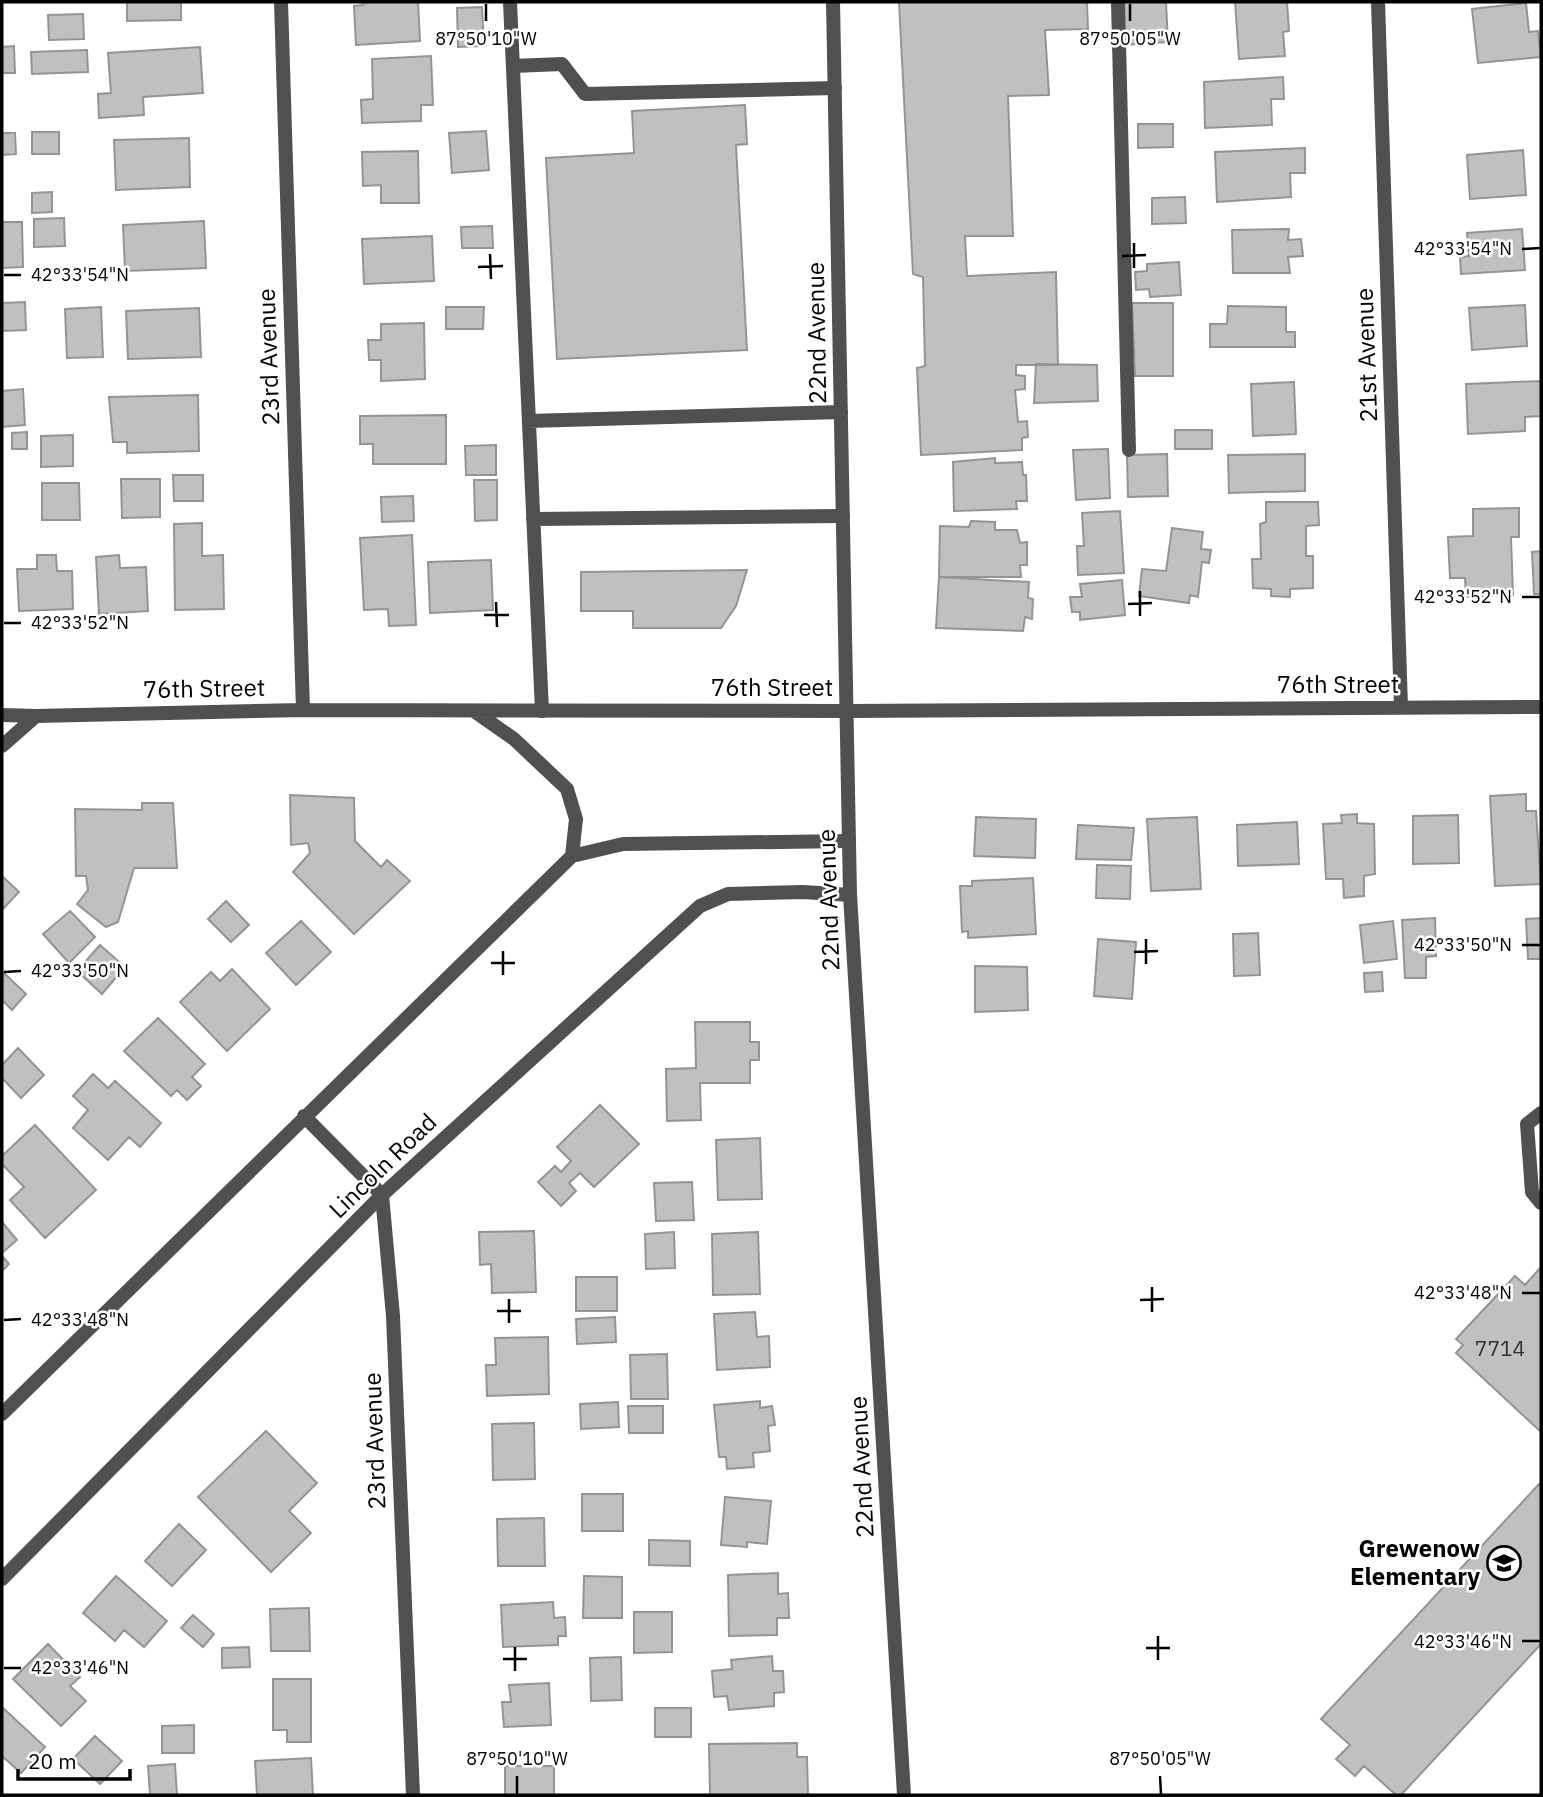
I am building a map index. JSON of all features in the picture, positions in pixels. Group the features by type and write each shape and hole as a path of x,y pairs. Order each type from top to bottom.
{"street":[{"name":"23rd Avenue","path":"281,2 303,710"},
{"path":"510,2 541,711"},
{"name":"22nd Avenue","path":"833,2 850,895 904,1795"},
{"path":"1118,2 1129,450"},
{"name":"21st Avenue","path":"1378,2 1401,707"},
{"path":"513,66 562,64 584,94 835,88"},
{"path":"528,421 841,412"},
{"path":"533,519 843,516"},
{"name":"76th Street","path":"2,715 303,710 847,711 1541,707"},
{"path":"474,711 514,739 568,789 576,819 572,856"},
{"path":"2,746 36,716"},
{"path":"2,1414 572,856 623,844 848,841"},
{"name":"Lincoln Road","path":"2,1579 382,1195 700,906 728,894 803,892 850,895"},
{"path":"1541,1113 1527,1124 1532,1192 1541,1203"},
{"path":"304,1116 382,1195"},
{"name":"23rd Avenue","path":"382,1195 393,1316 413,1795"}],"building":[{"path":"127,2 181,2 181,20 127,21"},
{"path":"363,2 418,2 420,41 356,45 354,6 363,5"},
{"path":"899,2 1087,2 1088,29 1045,30 1049,95 1008,96 1013,236 965,236 967,276 1056,272 1058,365 1016,365 1016,375 1025,376 1025,389 1015,390 1018,422 1027,421 1028,437 1022,438 1022,450 921,455 917,368 925,366 923,277 913,274"},
{"path":"1121,2 1166,2 1168,42 1123,45"},
{"path":"1235,2 1287,2 1289,31 1283,32 1285,56 1239,59"},
{"path":"1526,3 1529,32 1538,31 1541,57 1478,63 1472,9"},
{"path":"482,7 484,46 458,47 457,8"},
{"path":"83,14 84,39 49,40 48,15"},
{"path":"14,46 15,73 2,73 2,47"},
{"path":"200,47 203,93 143,97 144,115 99,118 98,94 111,93 108,53"},
{"path":"87,50 88,72 32,74 31,52"},
{"path":"431,56 433,105 421,105 421,121 362,123 361,100 373,99 372,59"},
{"path":"1283,77 1284,99 1271,99 1272,125 1205,128 1204,82"},
{"path":"745,105 747,144 736,145 747,350 557,359 546,158 634,153 632,111"},
{"path":"1138,124 1173,124 1173,147 1138,148"},
{"path":"486,131 489,170 452,173 449,133"},
{"path":"32,132 59,132 59,154 32,154"},
{"path":"2,133 15,133 16,154 2,155"},
{"path":"189,138 190,187 116,190 114,140"},
{"path":"1305,148 1305,173 1290,173 1291,197 1217,202 1215,152"},
{"path":"1523,150 1526,195 1470,199 1467,155"},
{"path":"418,151 419,203 381,203 381,185 363,186 362,152"},
{"path":"52,192 52,212 32,213 32,193"},
{"path":"1185,197 1186,223 1152,224 1152,198"},
{"path":"64,218 65,246 34,247 34,219"},
{"path":"204,221 206,268 125,271 123,225"},
{"path":"2,222 22,222 23,267 2,268"},
{"path":"492,226 493,248 462,248 461,227"},
{"path":"1289,229 1288,240 1301,239 1303,256 1288,257 1290,273 1233,273 1232,230"},
{"path":"1522,229 1525,270 1461,274 1460,257 1469,256 1467,233"},
{"path":"432,236 434,281 364,284 362,239"},
{"path":"1179,262 1181,295 1150,297 1149,289 1136,290 1135,272 1147,271 1147,264"},
{"path":"25,302 26,330 2,331 2,303"},
{"path":"1132,303 1173,303 1173,376 1135,376"},
{"path":"1525,305 1527,346 1472,350 1469,308"},
{"path":"1228,306 1286,307 1286,332 1295,332 1295,347 1210,347 1210,324 1227,324"},
{"path":"101,307 103,357 67,358 65,309"},
{"path":"446,307 484,307 483,329 446,329"},
{"path":"199,308 201,357 128,359 126,311"},
{"path":"424,323 425,379 381,381 381,360 369,360 368,340 381,340 381,324"},
{"path":"1036,364 1097,365 1098,401 1034,403"},
{"path":"1541,381 1541,416 1525,417 1525,431 1468,434 1466,384"},
{"path":"1294,382 1296,434 1253,436 1251,384"},
{"path":"23,389 25,425 2,427 2,391"},
{"path":"198,395 199,451 127,453 127,442 113,442 109,397"},
{"path":"446,415 446,464 373,464 373,444 360,444 360,416"},
{"path":"1175,430 1212,430 1212,449 1175,449"},
{"path":"27,432 27,449 12,449 12,433"},
{"path":"73,435 73,466 41,467 41,436"},
{"path":"496,445 496,475 466,475 465,446"},
{"path":"1108,449 1110,498 1076,500 1073,450"},
{"path":"1167,454 1168,496 1128,497 1127,455"},
{"path":"1305,454 1305,491 1229,493 1228,455"},
{"path":"995,458 995,463 1022,462 1023,475 1026,475 1027,501 1016,501 1017,509 954,511 953,462"},
{"path":"173,475 203,475 203,501 174,501"},
{"path":"121,479 160,479 160,517 122,518"},
{"path":"474,480 497,480 497,520 475,521"},
{"path":"42,483 79,483 80,520 42,520"},
{"path":"413,496 414,521 382,522 381,497"},
{"path":"1266,502 1318,502 1319,525 1306,526 1306,556 1313,556 1313,588 1290,589 1290,597 1271,596 1271,589 1253,588 1252,559 1261,559 1260,524 1266,522"},
{"path":"1519,508 1519,537 1511,537 1513,595 1466,597 1465,578 1450,578 1448,537 1473,536 1473,509"},
{"path":"1120,511 1124,573 1078,575 1077,546 1084,546 1082,513"},
{"path":"971,521 995,522 995,530 1017,530 1020,543 1027,542 1027,565 1020,565 1021,577 939,577 940,526 969,527"},
{"path":"202,523 202,556 223,555 224,609 175,610 174,524"},
{"path":"1172,528 1203,532 1201,549 1211,550 1209,563 1202,562 1198,597 1190,595 1189,603 1139,596 1142,569 1166,571"},
{"path":"412,535 416,625 389,626 388,609 364,610 360,538"},
{"path":"1541,551 1541,594 1534,594 1532,552"},
{"path":"37,555 56,555 57,571 72,571 73,609 19,611 17,569 37,569"},
{"path":"119,555 120,568 146,567 148,611 99,614 96,557"},
{"path":"491,560 493,610 430,613 428,562"},
{"path":"747,570 736,606 721,628 633,628 633,611 581,611 581,572"},
{"path":"939,577 1029,582 1028,598 1033,599 1032,619 1025,617 1023,631 936,628"},
{"path":"1122,580 1125,615 1080,620 1080,612 1072,612 1070,597 1082,597 1080,584"},
{"path":"1526,794 1526,811 1536,811 1541,884 1495,886 1490,796"},
{"path":"290,795 354,798 355,841 381,867 387,860 410,881 354,934 293,872 310,853 308,843 291,845"},
{"path":"142,803 173,803 177,868 134,868 118,922 106,927 77,904 88,890 86,876 76,876 75,809 142,810"},
{"path":"1357,814 1357,823 1374,824 1375,874 1364,876 1364,896 1344,898 1343,879 1326,879 1323,824 1342,823 1341,815"},
{"path":"1458,815 1459,863 1413,864 1413,816"},
{"path":"976,817 1036,819 1035,858 974,856"},
{"path":"1197,817 1201,889 1151,891 1147,819"},
{"path":"1297,822 1299,864 1238,866 1237,825"},
{"path":"1078,825 1134,828 1131,860 1076,859"},
{"path":"1097,865 1131,866 1130,899 1096,898"},
{"path":"2,876 19,892 2,910"},
{"path":"1033,878 1036,934 968,938 968,931 962,932 960,886 972,886 972,881"},
{"path":"226,901 249,925 231,942 208,919"},
{"path":"70,911 95,937 69,963 43,934"},
{"path":"1435,918 1436,956 1426,957 1426,978 1405,978 1402,920"},
{"path":"1541,918 1541,959 1528,959 1526,919"},
{"path":"301,921 331,952 296,985 266,953"},
{"path":"1393,921 1397,959 1364,963 1360,925"},
{"path":"1258,933 1260,975 1234,976 1233,934"},
{"path":"1098,939 1136,942 1132,999 1094,996"},
{"path":"100,945 125,967 102,994 77,971"},
{"path":"975,966 1027,967 1028,1010 975,1012"},
{"path":"232,969 270,1009 227,1051 180,1002 211,972 220,981"},
{"path":"3,972 26,994 12,1010 2,1000"},
{"path":"1382,972 1383,991 1365,992 1364,973"},
{"path":"158,1018 205,1064 192,1077 201,1086 187,1100 177,1090 171,1096 124,1051"},
{"path":"695,1022 750,1022 750,1042 759,1042 759,1060 750,1060 750,1083 700,1083 701,1120 667,1121 666,1069 696,1068"},
{"path":"18,1048 44,1075 21,1098 2,1078 2,1065"},
{"path":"93,1074 108,1088 115,1081 161,1123 140,1147 129,1137 108,1160 73,1128 88,1110 73,1096"},
{"path":"600,1105 639,1144 594,1187 580,1173 569,1183 576,1191 561,1206 538,1182 555,1166 561,1172 571,1161 557,1147"},
{"path":"35,1125 96,1190 45,1238 10,1200 24,1187 2,1164 2,1156"},
{"path":"760,1138 762,1199 718,1200 716,1140"},
{"path":"692,1182 694,1220 656,1221 654,1183"},
{"path":"2,1222 17,1240 2,1253"},
{"path":"534,1231 536,1292 492,1293 491,1264 480,1265 479,1232"},
{"path":"674,1232 675,1268 646,1269 645,1234"},
{"path":"758,1232 760,1294 713,1295 712,1234"},
{"path":"2,1256 9,1264 2,1271"},
{"path":"1541,1267 1541,1432 1456,1353 1463,1345 1456,1339 1515,1276 1525,1285"},
{"path":"576,1277 617,1277 617,1311 576,1311"},
{"path":"755,1312 757,1337 769,1336 770,1367 717,1370 714,1314"},
{"path":"615,1317 616,1342 577,1344 576,1319"},
{"path":"548,1337 549,1394 487,1396 486,1365 496,1365 495,1338"},
{"path":"667,1354 668,1399 631,1399 630,1355"},
{"path":"760,1401 760,1408 772,1406 775,1425 768,1426 770,1451 753,1453 754,1467 727,1469 726,1457 719,1457 714,1405"},
{"path":"618,1402 619,1427 581,1429 580,1404"},
{"path":"628,1406 663,1406 663,1433 629,1433"},
{"path":"534,1423 535,1479 493,1480 492,1424"},
{"path":"266,1431 317,1483 289,1511 311,1533 271,1572 198,1497"},
{"name":"Grewenow Elementary","path":"1541,1482 1541,1644 1401,1795 1396,1795 1364,1766 1355,1776 1336,1759 1350,1745 1321,1719"},
{"path":"582,1494 623,1494 623,1531 582,1531"},
{"path":"725,1497 771,1501 767,1544 747,1542 747,1547 721,1545"},
{"path":"544,1518 545,1566 498,1566 497,1519"},
{"path":"179,1524 206,1550 172,1586 145,1561"},
{"path":"649,1540 690,1541 690,1566 649,1565"},
{"path":"778,1573 778,1594 788,1593 789,1618 777,1618 777,1635 729,1636 728,1575"},
{"path":"116,1576 167,1621 144,1647 124,1630 115,1641 83,1613"},
{"path":"584,1576 622,1577 622,1618 583,1618"},
{"path":"553,1602 554,1618 565,1617 566,1636 558,1636 558,1645 503,1647 501,1605"},
{"path":"309,1608 310,1651 271,1651 270,1609"},
{"path":"634,1612 672,1612 672,1652 634,1653"},
{"path":"193,1615 214,1634 203,1647 181,1628"},
{"path":"48,1644 80,1677 70,1686 86,1701 61,1726 13,1679"},
{"path":"249,1647 250,1667 222,1668 222,1648"},
{"path":"772,1656 773,1671 783,1671 784,1692 774,1693 774,1706 729,1710 727,1696 714,1697 712,1671 732,1669 731,1660"},
{"path":"621,1657 622,1700 591,1701 590,1658"},
{"path":"273,1679 311,1679 311,1742 287,1742 287,1730 273,1730"},
{"path":"549,1683 551,1725 504,1727 502,1702 511,1702 509,1685"},
{"path":"2,1707 45,1747 21,1773 2,1756"},
{"path":"655,1708 691,1708 691,1737 655,1737"},
{"path":"194,1725 194,1753 162,1753 162,1726"},
{"path":"95,1736 122,1761 100,1784 73,1759"},
{"path":"797,1743 797,1757 807,1757 808,1795 710,1795 709,1744"},
{"path":"311,1758 313,1795 257,1795 255,1761"},
{"path":"175,1764 177,1795 150,1795 148,1766"},
{"path":"505,1766 554,1766 554,1795 505,1795"}],"place":[{"name":"Grewenow Elementary","path":"1504,1563"}]}
